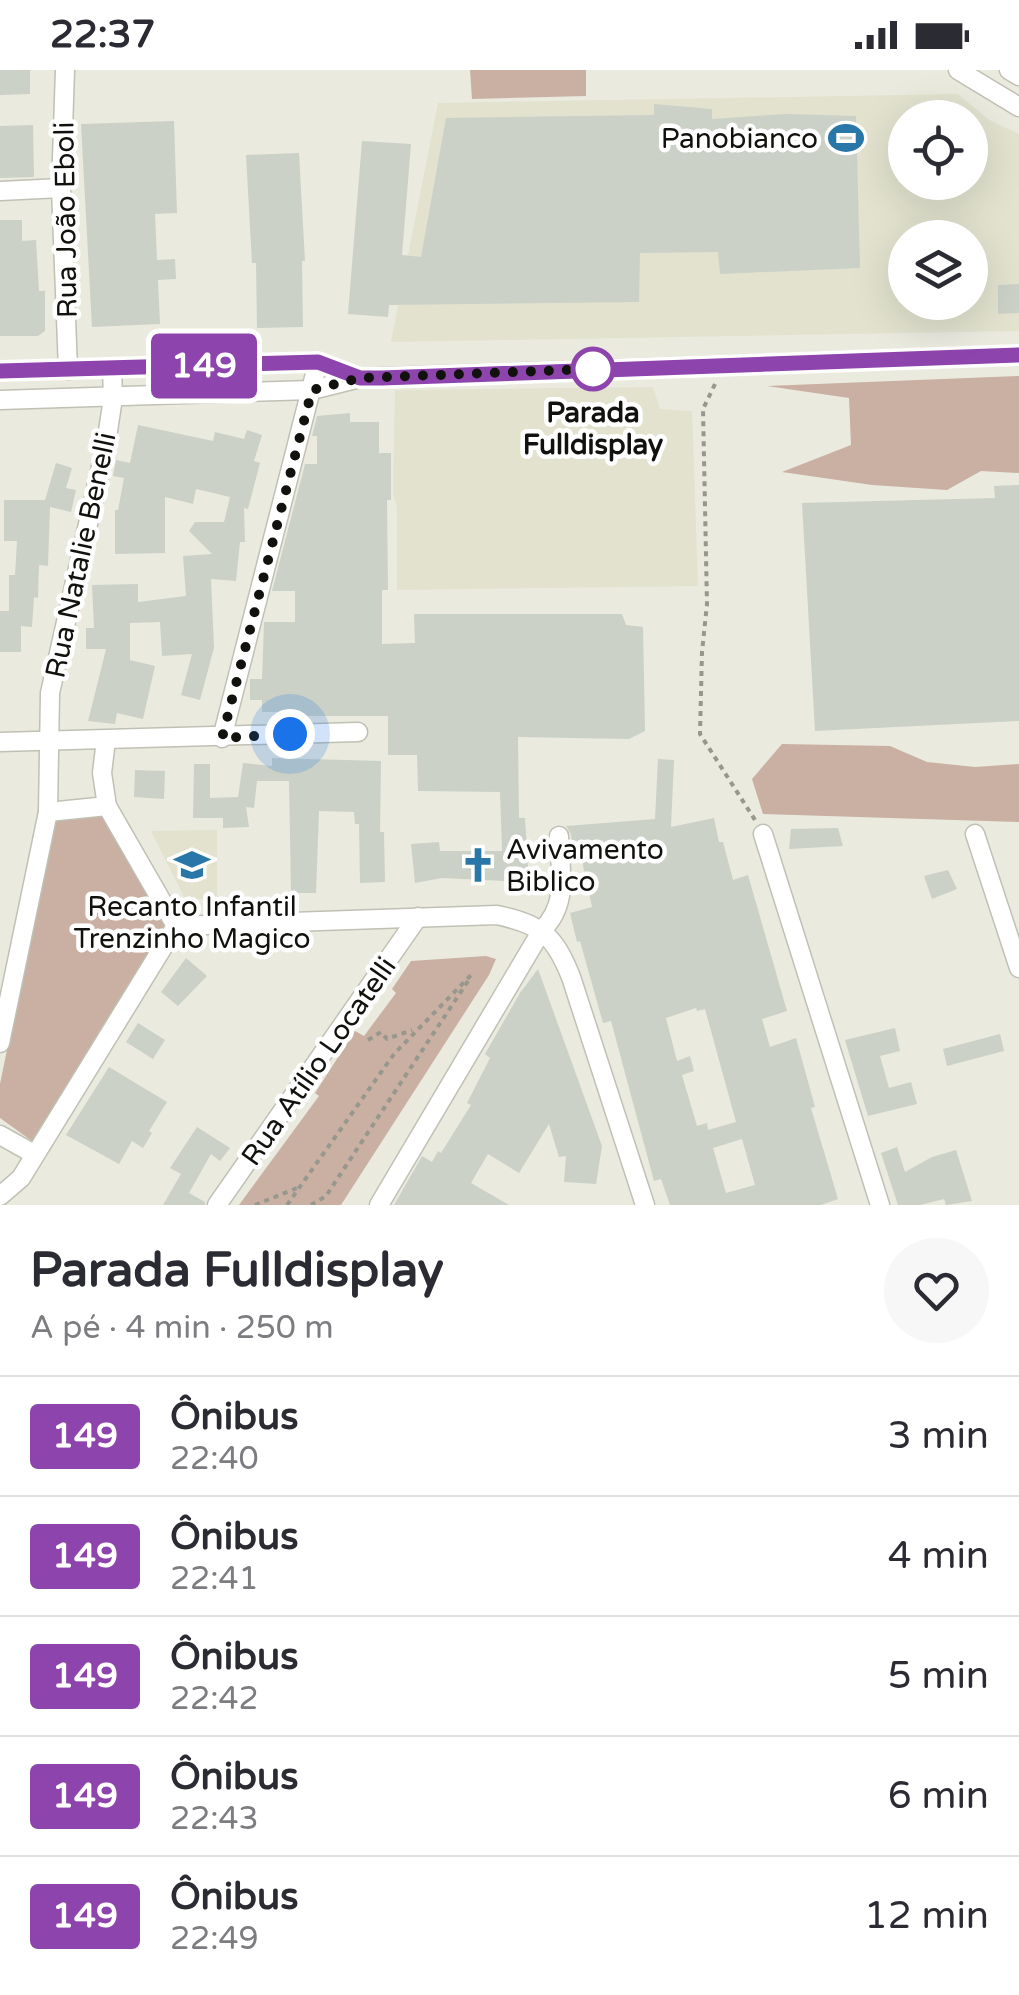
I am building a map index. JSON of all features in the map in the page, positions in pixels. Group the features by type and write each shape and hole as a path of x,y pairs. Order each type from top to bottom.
{"street":[{"name":"Rua João Eboli","path":"65,70 62,188 68,370"},
{"path":"958,70 1019,107"},
{"path":"1010,70 1019,76"},
{"path":"0,190 62,188"},
{"path":"0,400 312,390 360,378 1019,355"},
{"path":"0,371 112,368 214,358 318,362 360,378"},
{"path":"213,394 214,358"},
{"path":"222,738 318,362"},
{"name":"Rua Natalie Benelli","path":"0,1043 48,812 50,693 88,531 112,398 112,368"},
{"path":"0,742 358,732"},
{"path":"106,740 102,772 107,806 176,926"},
{"path":"48,812 107,806"},
{"path":"763,834 880,1205"},
{"path":"975,834 1019,968"},
{"path":"378,1205 542,930 557,916 559,836"},
{"path":"176,926 497,915 542,930 558,946 572,977 644,1205"},
{"name":"Rua Atílio Locatelli","path":"217,1205 418,917"},
{"path":"10,1205 34,1154 176,926"},
{"path":"0,1135 34,1154"},
{"path":"0,1196 22,1178"}],"path":[{"path":"715,384 703,409 708,558 700,734 763,834"},
{"path":"287,1205 394,1054 474,973 326,1196 311,1205"},
{"path":"368,1040 381,1032 387,1039 416,1028"},
{"path":"256,1205 300,1188"}],"shaded area":[{"path":"470,70 586,70 586,96 472,99"},
{"path":"958,94 965,100 888,100 888,200 988,200 988,119 1019,134 1019,331 391,342 438,103"},
{"path":"1019,376 1019,473 981,471 947,490 872,485 782,472 851,445 849,398 767,386"},
{"path":"653,387 660,409 692,411 698,586 397,590 397,507 393,493 395,390"},
{"path":"782,744 890,746 927,762 975,767 1019,764 1019,822 763,814 752,779"},
{"path":"56,811 102,815 176,926 32,1141 0,1118 0,1084"},
{"name":"Recanto Infantil Trenzinho Magico","path":"217,830 217,899 185,899 151,831"},
{"path":"486,956 496,959 489,975 341,1205 239,1205 319,1096 315,1093 355,1031 364,1036 396,993 392,989 411,961"}],"building":[{"path":"0,70 30,70 30,94 0,95"},
{"path":"654,104 712,109 712,119 786,114 856,116 860,268 720,274 718,252 640,253 639,302 389,305 388,317 348,314 362,141 411,144 402,255 421,257 446,118 654,115"},
{"path":"174,121 177,213 155,214 157,260 175,259 176,279 158,280 160,324 92,327 81,124"},
{"path":"33,125 34,177 0,178 0,126"},
{"path":"299,153 305,261 303,327 257,328 256,263 252,263 246,155"},
{"path":"0,220 22,220 22,241 36,240 39,291 45,291 45,331 38,336 0,336"},
{"path":"1019,284 1019,313 998,314 998,285"},
{"path":"350,413 350,422 379,422 379,453 391,453 388,590 382,590 382,644 415,643 414,614 622,614 626,625 643,627 645,731 629,739 518,737 519,818 525,818 529,882 442,878 415,883 411,844 439,842 440,851 502,851 500,792 418,791 417,755 388,755 388,716 308,716 308,721 292,721 292,712 262,712 262,700 250,700 250,679 262,679 264,622 295,622 295,591 272,591 305,464 317,464 317,436 312,436 317,416"},
{"path":"138,425 213,441 215,432 244,439 247,430 262,435 254,461 260,463 248,509 244,508 245,542 240,542 236,581 211,579 214,648 200,700 181,695 192,654 162,656 160,622 130,623 130,660 155,666 143,719 117,713 115,724 88,721 106,649 86,649 86,628 94,628 92,585 138,584 138,602 186,596 183,556 212,554 189,531 195,522 224,522 230,497 196,489 193,504 165,497 165,553 115,554 115,510 124,478 113,476 116,460 130,463"},
{"path":"56,463 72,468 66,488 76,490 71,512 50,507 48,566 39,565 32,627 21,626 21,652 0,652 0,611 9,611 9,575 15,575 17,541 4,541 4,500 45,500"},
{"path":"1019,485 1019,721 815,731 802,503 995,498 994,486"},
{"path":"272,758 381,761 380,832 384,832 385,882 360,883 359,824 355,824 354,812 319,811 316,893 291,893 289,781 257,781 254,808 246,807 249,827 223,828 223,818 193,818 194,764 210,764 210,798 238,797 243,763 272,766"},
{"path":"658,759 674,760 671,827 714,818 733,880 748,875 787,1011 762,1019 770,1047 796,1038 815,1107 811,1108 838,1199 821,1205 670,1205 661,1179 654,1181 611,1021 603,1023 580,941 577,942 570,913 592,907 582,861 573,862 571,834 566,826 655,819","holes":["705,1009 736,1122 708,1130 707,1123 697,1126 682,1075 694,1071 690,1056 677,1061 666,1018","742,1139 755,1185 726,1193 713,1148"]},
{"path":"135,770 165,771 164,799 134,797"},
{"path":"838,828 843,846 789,849 791,829"},
{"path":"948,870 957,889 932,899 924,876"},
{"path":"186,958 207,976 178,1006 161,992"},
{"path":"538,969 602,1146 596,1184 564,1182 566,1156 559,1157 549,1124 519,1173 488,1154 471,1183 509,1205 394,1205 422,1156 432,1162 438,1151 441,1153 471,1105 467,1103 490,1058 485,1054"},
{"path":"138,1023 165,1040 153,1059 126,1042"},
{"path":"895,1028 900,1051 880,1056 889,1088 911,1082 917,1104 868,1116 845,1040"},
{"path":"1000,1034 1004,1051 947,1066 943,1049"},
{"path":"109,1067 167,1102 143,1148 132,1141 119,1164 66,1135"},
{"path":"197,1127 230,1148 220,1161 211,1154 189,1193 205,1205 163,1205 181,1174 170,1168"},
{"path":"897,1147 905,1172 932,1157 956,1150 972,1201 946,1205 944,1199 898,1205 881,1153"}],"bus line":[{"name":"149","path":"0,371 318,362 360,378 382,378 1019,355"}],"place":[{"name":"Panobianco","path":"846,138"},
{"name":"Parada Fulldisplay","path":"593,369"},
{"name":"Recanto Infantil Trenzinho Magico","path":"192,865"},
{"name":"Avivamento Biblico","path":"478,865"}],"route":[{"path":"290,734 222,738 312,390 360,378 593,369"}]}
